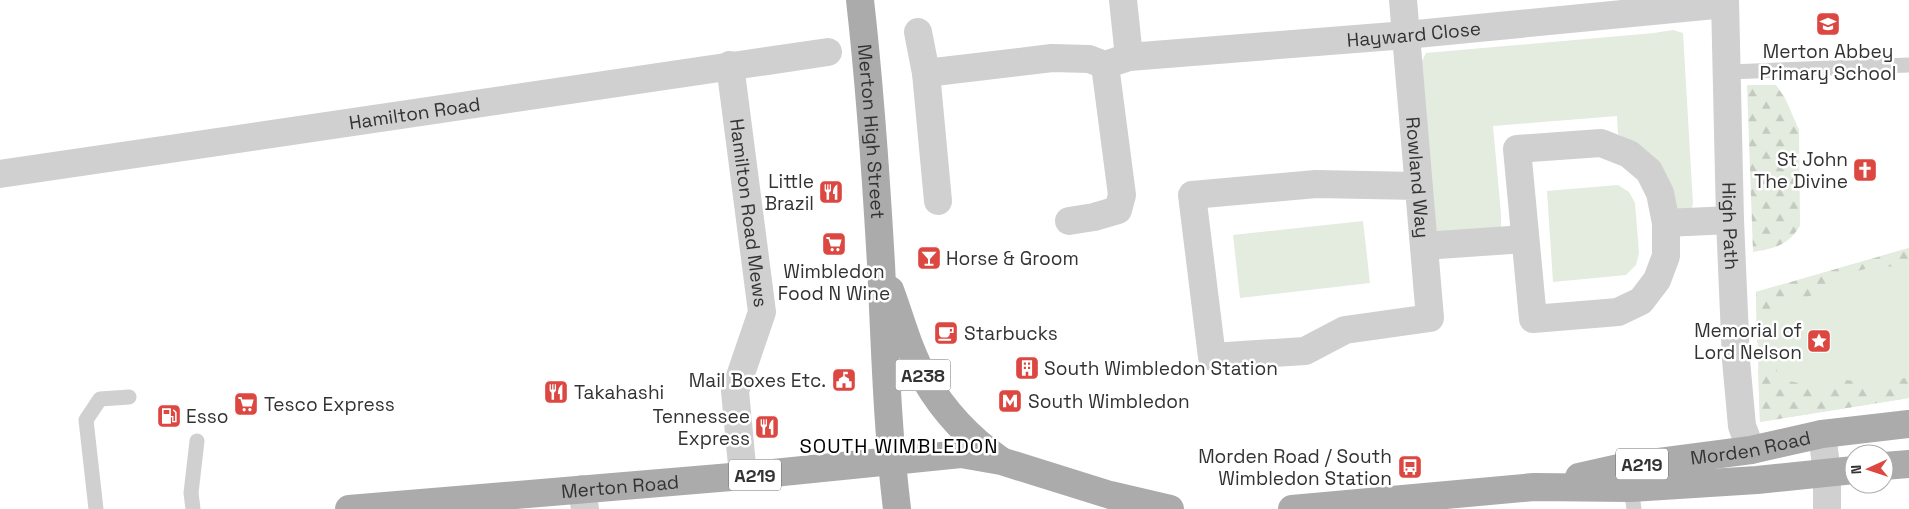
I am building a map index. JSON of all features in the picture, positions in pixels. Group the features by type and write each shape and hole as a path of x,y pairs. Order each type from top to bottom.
{"main road":[{"name":"Merton High Street","path":"860,0 870,78 891,460"},
{"name":"Merton High Street","path":"881,265 911,348 925,379 956,421 981,447 1001,461"},
{"name":"Morden Road","path":"1292,509 1489,500 1534,487 1628,466 1751,450 1822,434 1909,424"},
{"name":"A219","path":"891,460 961,454 1001,461 1110,494 1170,509"},
{"name":"Merton Road","path":"349,509 584,499 743,476 891,460"},
{"name":"A238","path":"891,460 897,509"},
{"path":"1894,465 1909,464"},
{"name":"Morden Road","path":"1534,487 1632,499 1844,471"}],"street":[{"path":"1069,221 1094,217 1118,210 1122,195 1117,61 1122,0"},
{"name":"Rowland Way","path":"1403,0 1430,318 1345,330 1305,351 1212,357 1192,195 1330,183 1418,186"},
{"name":"Hayward Close","path":"926,73 1052,58 1117,61 1406,35 1725,2"},
{"name":"High Path","path":"1725,2 1730,220 1740,405 1742,426 1751,450"},
{"path":"918,32 926,73 938,201"},
{"name":"Hamilton Road","path":"0,174 828,52"},
{"name":"Hamilton Road Mews","path":"730,65 762,312 735,391 743,476"},
{"path":"1601,143 1629,154 1649,171 1660,193 1666,223 1666,256 1657,280 1641,301 1618,312 1533,320 1517,149 1601,143"},
{"path":"1666,223 1730,220"},
{"path":"1424,246 1525,238"},
{"path":"1822,434 1827,473 1826,509"}],"lane":[{"path":"1728,72 1909,65"},
{"path":"96,509 86,420 100,400 129,397"},
{"path":"193,509 191,493 197,441"}],"green space":[{"path":"1673,30 1683,33 1693,204 1690,214 1681,217 1647,154 1618,134 1617,116 1493,126 1501,230 1441,237 1432,228 1421,63 1426,53"},
{"path":"1747,85 1776,85 1785,98 1799,130 1800,226 1790,238 1780,245 1753,252"},
{"path":"1618,185 1629,192 1635,203 1639,253 1636,265 1626,275 1553,282 1547,191"},
{"path":"1363,221 1370,283 1240,298 1233,235"},
{"path":"1909,248 1909,398 1760,422 1756,292"},
{"path":"1909,248 1909,266 1873,267 1857,271 1824,291 1792,302 1778,314 1771,327 1773,351 1766,352 1757,342 1756,292"},
{"path":"1765,361 1775,361 1777,371 1789,381 1813,386 1847,380 1875,385 1909,377 1909,398 1760,422 1758,370"}],"place":[{"name":"Merton Abbey Primary School","path":"1828,24"},
{"name":"St John The Divine","path":"1865,170"},
{"name":"Little Brazil","path":"831,192"},
{"name":"Wimbledon Food N Wine","path":"834,244"},
{"name":"Horse & Groom","path":"929,258"},
{"name":"Starbucks","path":"946,333"},
{"name":"Memorial of Lord Nelson","path":"1819,341"},
{"name":"South Wimbledon Station","path":"1027,368"},
{"name":"Mail Boxes Etc.","path":"844,380"},
{"name":"Takahashi","path":"556,392"},
{"name":"South Wimbledon","path":"1010,401"},
{"name":"Tesco Express","path":"246,404"},
{"name":"Esso","path":"169,416"},
{"name":"Tennessee Express","path":"767,427"},
{"name":"Morden Road / South Wimbledon Station","path":"1410,467"}],"district":[{"name":"SOUTH WIMBLEDON","path":"899,446"}]}
